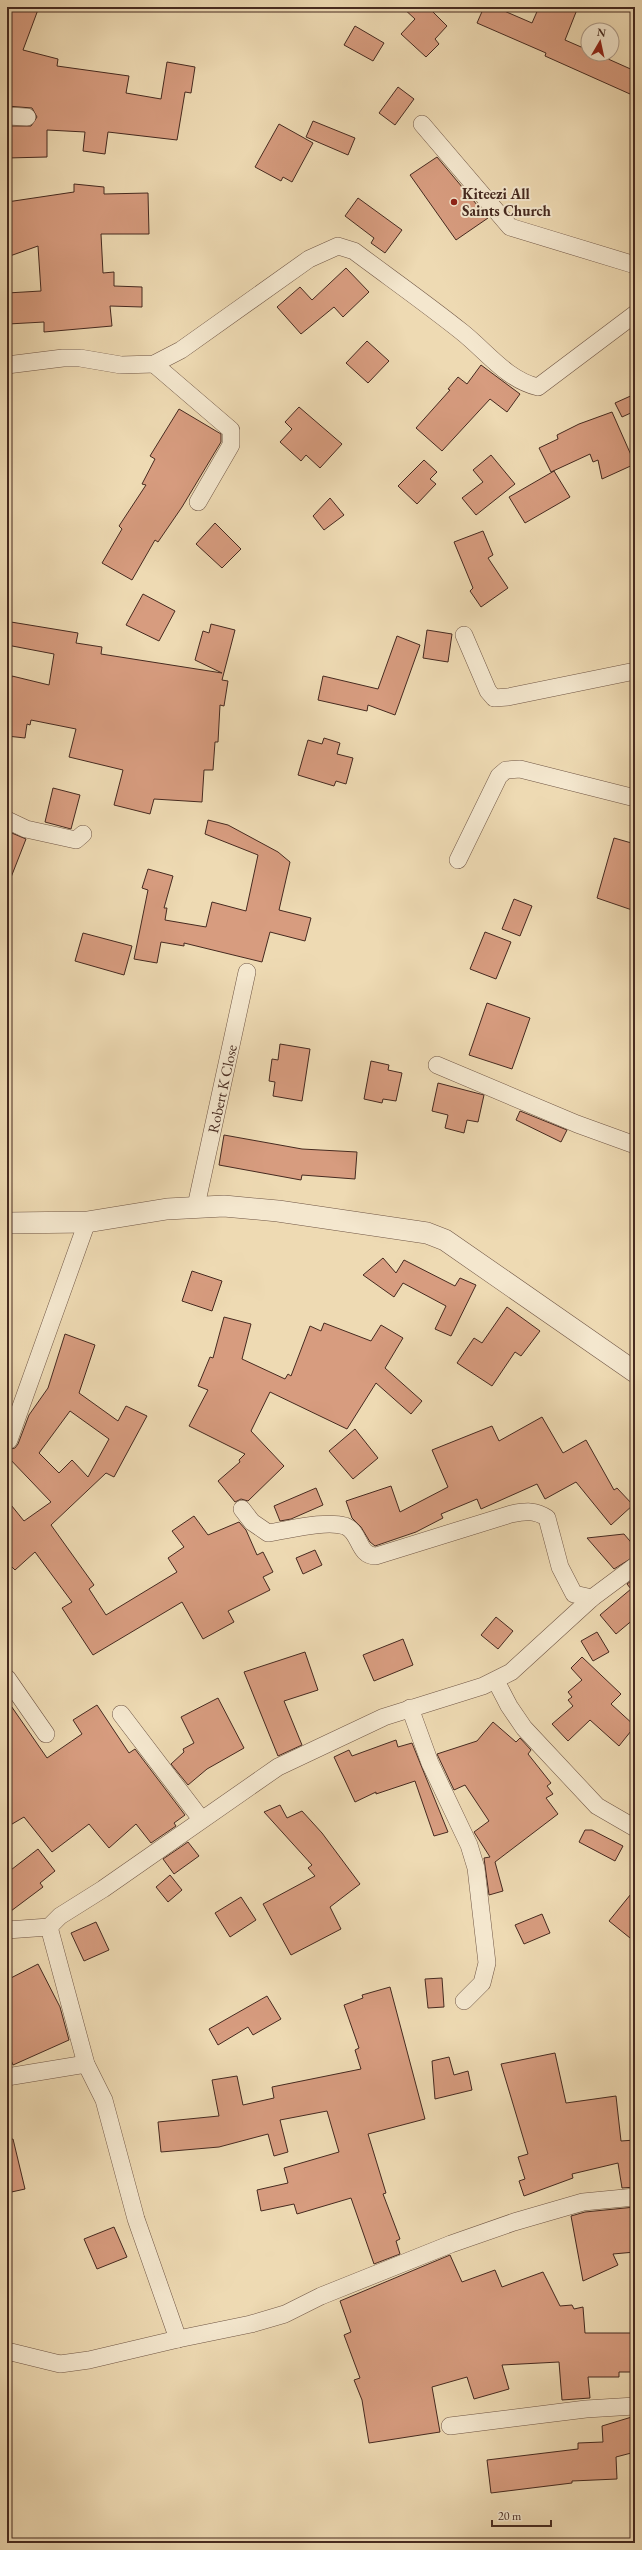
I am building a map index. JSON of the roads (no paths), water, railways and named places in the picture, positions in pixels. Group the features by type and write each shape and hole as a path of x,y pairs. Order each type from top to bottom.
{"street":[{"path":"7,116 27,117"},
{"path":"422,124 510,227 635,265"},
{"path":"7,365 63,358 80,358 121,365 154,364 176,353 309,259 338,246 346,248 360,256 462,332 524,384 538,387 635,314"},
{"path":"154,364 231,430 231,445 198,502"},
{"path":"464,635 488,691 494,698 508,697 635,672"},
{"path":"458,860 499,776 506,770 520,769 635,798"},
{"path":"7,820 26,829 76,840 83,834"},
{"name":"Robert K Close","path":"196,1206 247,972"},
{"path":"437,1065 577,1124 635,1145"},
{"path":"7,1223 87,1222 167,1209 196,1206 224,1206 278,1211 411,1230 445,1240 635,1372"},
{"path":"9,1440 87,1222"},
{"path":"242,1509 252,1522 268,1533 328,1524 346,1526 358,1539 364,1553 368,1556 376,1556 511,1514 524,1511 537,1512 547,1518 560,1567 574,1594 592,1598"},
{"path":"7,1930 49,1927 60,1916 103,1889 201,1819 278,1767 384,1717 496,1681 532,1655 592,1598 635,1566"},
{"path":"7,1678 46,1734"},
{"path":"496,1681 509,1706 524,1728 597,1806 635,1828"},
{"path":"410,1708 430,1763 469,1845 476,1868 487,1964 482,1983 464,2000"},
{"path":"121,1714 201,1819"},
{"path":"49,1927 86,2064 104,2100 136,2219 178,2339"},
{"path":"7,2077 86,2064"},
{"path":"7,2351 60,2364 96,2359 178,2339 251,2324 285,2314 321,2296 451,2244 549,2211 583,2202 635,2197"},
{"path":"450,2426 586,2409 635,2406"}],"place":[{"name":"Kiteezi All Saints Church","path":"454,202"}]}
